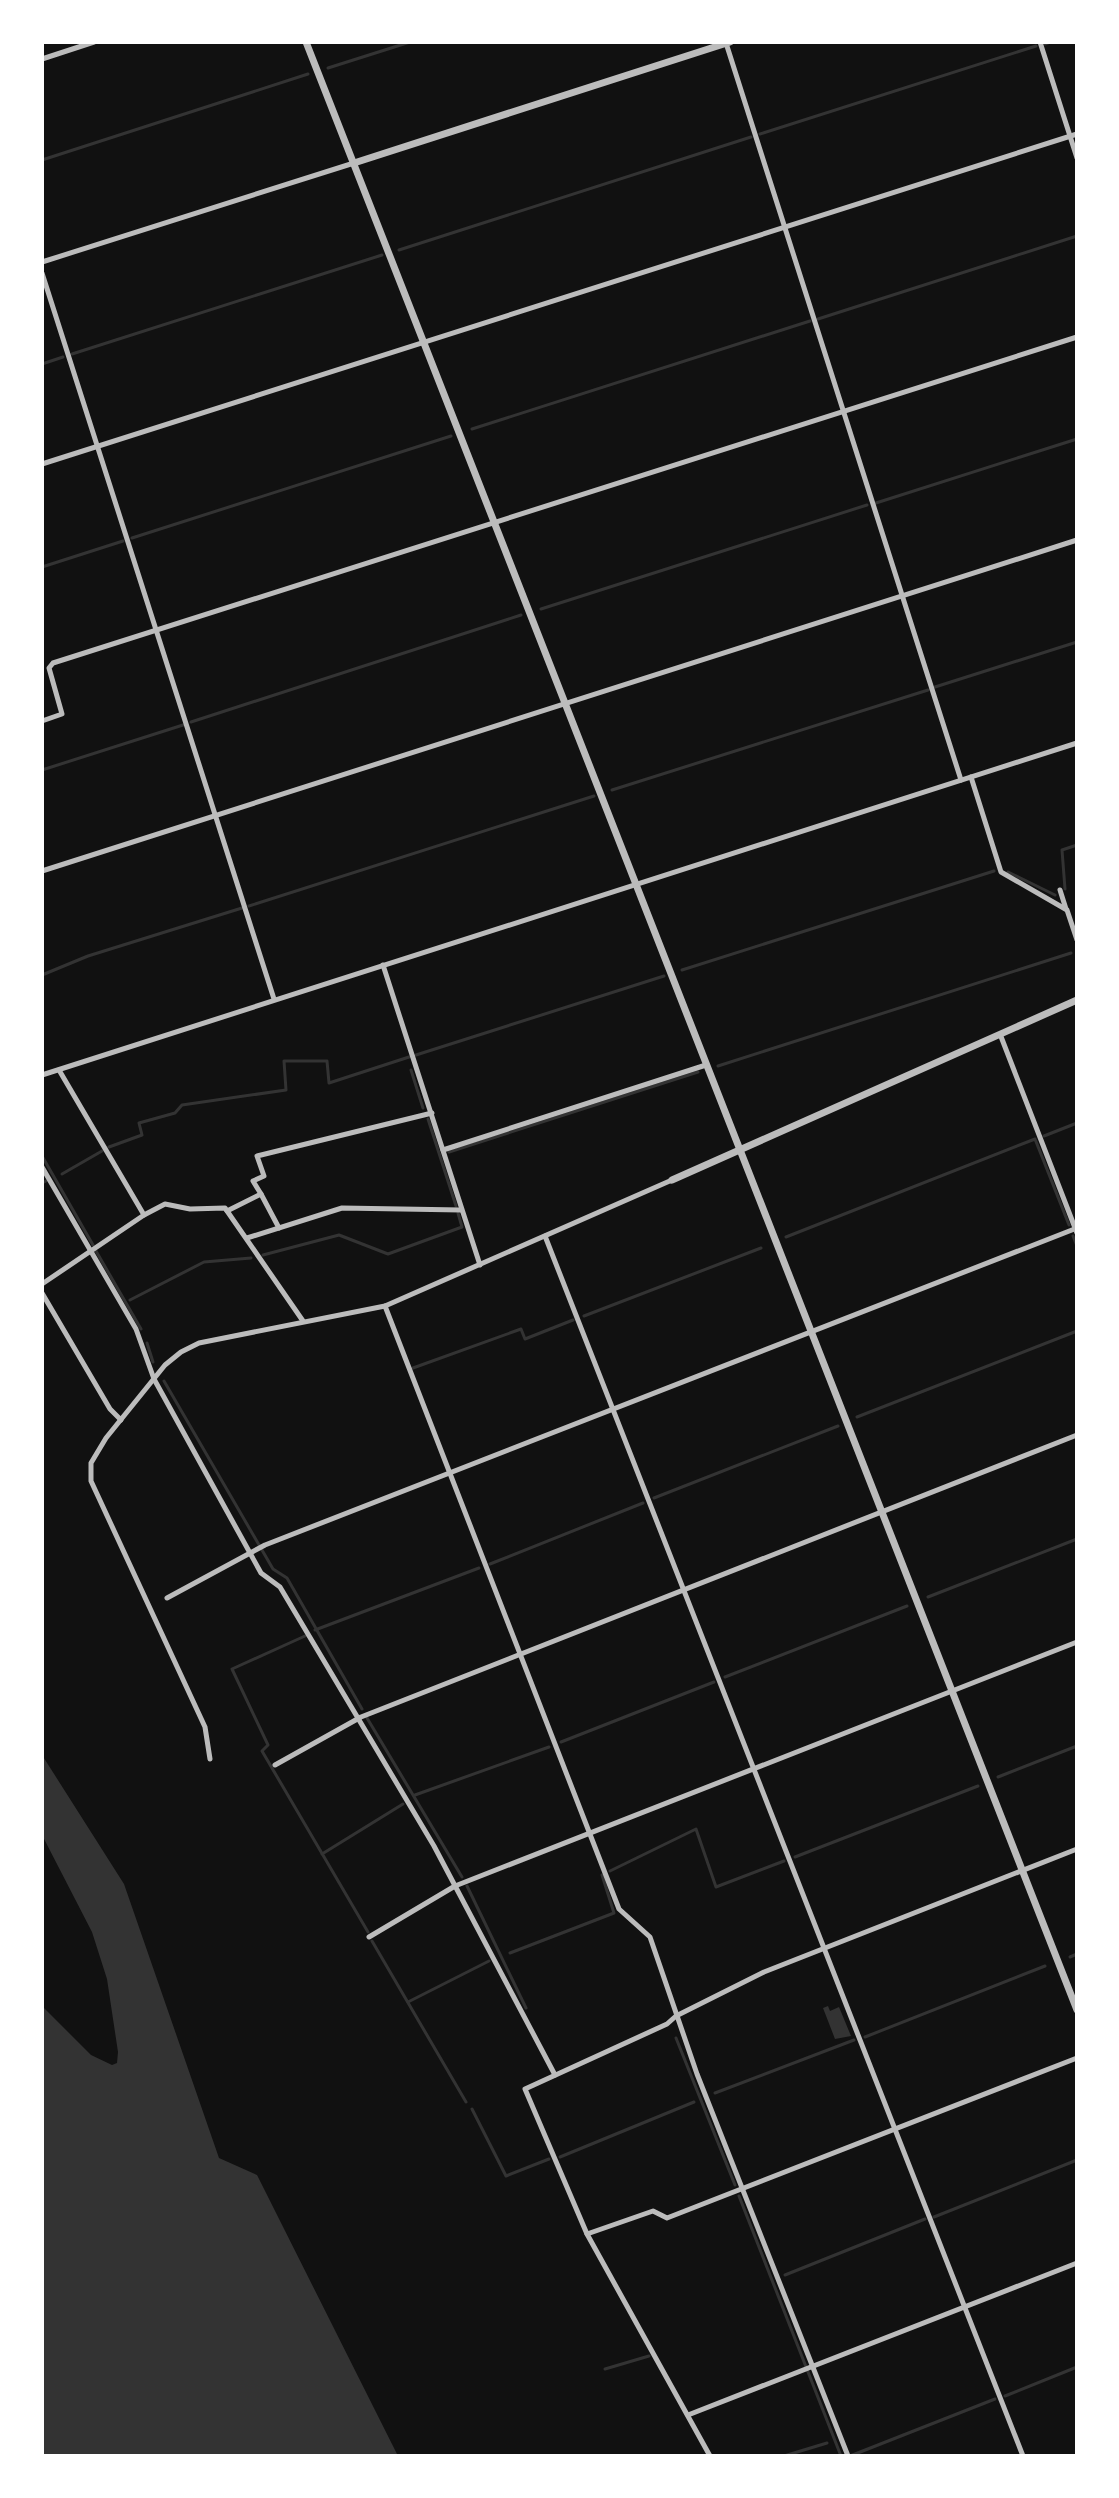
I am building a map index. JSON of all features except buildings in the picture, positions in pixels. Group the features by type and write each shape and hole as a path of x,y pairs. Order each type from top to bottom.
{"street":[{"path":"42,59 94,42"},
{"path":"306,42 568,704 1077,2010"},
{"path":"42,262 727,42 961,780"},
{"path":"1040,42 1074,135 1077,158"},
{"path":"42,464 1074,135"},
{"path":"42,273 274,999"},
{"path":"42,721 62,714 49,668 53,663 1077,337"},
{"path":"42,871 1077,540"},
{"path":"42,1075 1077,743"},
{"path":"971,777 1001,872 1067,910"},
{"path":"1060,890 1077,940"},
{"path":"383,965 480,1265"},
{"path":"210,1759 205,1727 91,1481 91,1463 121,1420 181,1352 199,1343 385,1306 1077,1000"},
{"path":"167,1598 262,1546 1076,1230 1000,1034"},
{"path":"443,1150 707,1064"},
{"path":"59,1070 144,1215"},
{"path":"279,1228 253,1181 264,1176 257,1156 432,1113"},
{"path":"42,1167 136,1329 154,1379 252,1551 261,1573 280,1587 455,1886 555,2075"},
{"path":"227,1211 261,1194"},
{"path":"42,1284 165,1204 190,1209 225,1208 304,1322"},
{"path":"247,1238 342,1208 461,1210"},
{"path":"545,1236 1023,2456"},
{"path":"42,1293 110,1409 121,1420"},
{"path":"385,1306 619,1909 650,1937 676,2016 848,2456"},
{"path":"275,1765 356,1719 1077,1435"},
{"path":"369,1937 455,1886 1077,1642"},
{"path":"710,2456 587,2234 525,2089 824,1948 1077,1849"},
{"path":"587,2234 653,2211 667,2218 1077,2058"},
{"path":"688,2415 1077,2263"}],"shaded area":[{"path":"42,1755 124,1884 219,2158 257,2175 398,2456 42,2456 42,2006 91,2055 112,2065 117,2063 118,2052 107,1979 92,1932 42,1835"},
{"path":"828,2006 830,2011 839,2007 851,2036 835,2039 823,2008"}],"waterway":[{"path":"328,68 410,42"},
{"path":"1045,44 1050,42"},
{"path":"760,134 1036,46"},
{"path":"42,160 308,74"},
{"path":"399,250 751,137"},
{"path":"818,319 1077,236"},
{"path":"72,354 382,255"},
{"path":"472,429 810,321"},
{"path":"42,364 63,357"},
{"path":"132,538 451,436"},
{"path":"876,503 1077,439"},
{"path":"541,609 867,505"},
{"path":"42,567 123,541"},
{"path":"191,722 521,615"},
{"path":"935,687 1077,642"},
{"path":"612,790 928,690"},
{"path":"42,770 183,725"},
{"path":"249,906 594,796"},
{"path":"1065,889 1062,850 1077,845"},
{"path":"682,970 994,871"},
{"path":"1008,872 1055,895"},
{"path":"42,975 88,956 242,908"},
{"path":"718,1066 1071,953"},
{"path":"416,1055 664,976"},
{"path":"109,1147 142,1135 139,1123 175,1113 182,1105 286,1090 284,1061 327,1061 329,1083 409,1057"},
{"path":"411,1070 423,1108"},
{"path":"449,1152 698,1072"},
{"path":"428,1119 456,1206"},
{"path":"1044,1136 1077,1123"},
{"path":"786,1237 1035,1139 1069,1225"},
{"path":"62,1174 102,1151"},
{"path":"42,1156 93,1245"},
{"path":"42,1183 46,1181"},
{"path":"263,1255 339,1235 388,1254 462,1227 458,1213"},
{"path":"1073,1236 1077,1246"},
{"path":"584,1316 761,1248"},
{"path":"96,1251 141,1329"},
{"path":"130,1300 204,1262 251,1258"},
{"path":"413,1368 521,1329 525,1339 573,1320"},
{"path":"857,1417 1077,1331"},
{"path":"147,1343 153,1362"},
{"path":"164,1381 273,1569 287,1578 362,1709"},
{"path":"654,1498 838,1426"},
{"path":"490,1564 643,1503"},
{"path":"928,1597 1077,1539"},
{"path":"315,1630 479,1568"},
{"path":"725,1677 907,1606"},
{"path":"305,1636 232,1669 268,1745 262,1751 368,1932"},
{"path":"561,1742 714,1682"},
{"path":"367,1718 462,1877"},
{"path":"998,1777 1077,1746"},
{"path":"415,1795 549,1747"},
{"path":"795,1857 978,1786"},
{"path":"322,1854 403,1804"},
{"path":"610,1871 696,1829 716,1887 784,1861"},
{"path":"510,1953 614,1913 602,1875"},
{"path":"467,1886 526,2008"},
{"path":"372,1941 466,2102"},
{"path":"1070,1957 1077,1954"},
{"path":"408,2002 489,1961"},
{"path":"865,2037 1045,1966"},
{"path":"676,2038 735,2185"},
{"path":"715,2093 854,2040"},
{"path":"560,2157 694,2102"},
{"path":"472,2109 506,2176 549,2159"},
{"path":"934,2217 1077,2160"},
{"path":"739,2196 841,2456"},
{"path":"785,2275 925,2219"},
{"path":"605,2369 649,2356"},
{"path":"1005,2396 1077,2367"},
{"path":"850,2456 995,2399"},
{"path":"784,2456 827,2443"}]}
